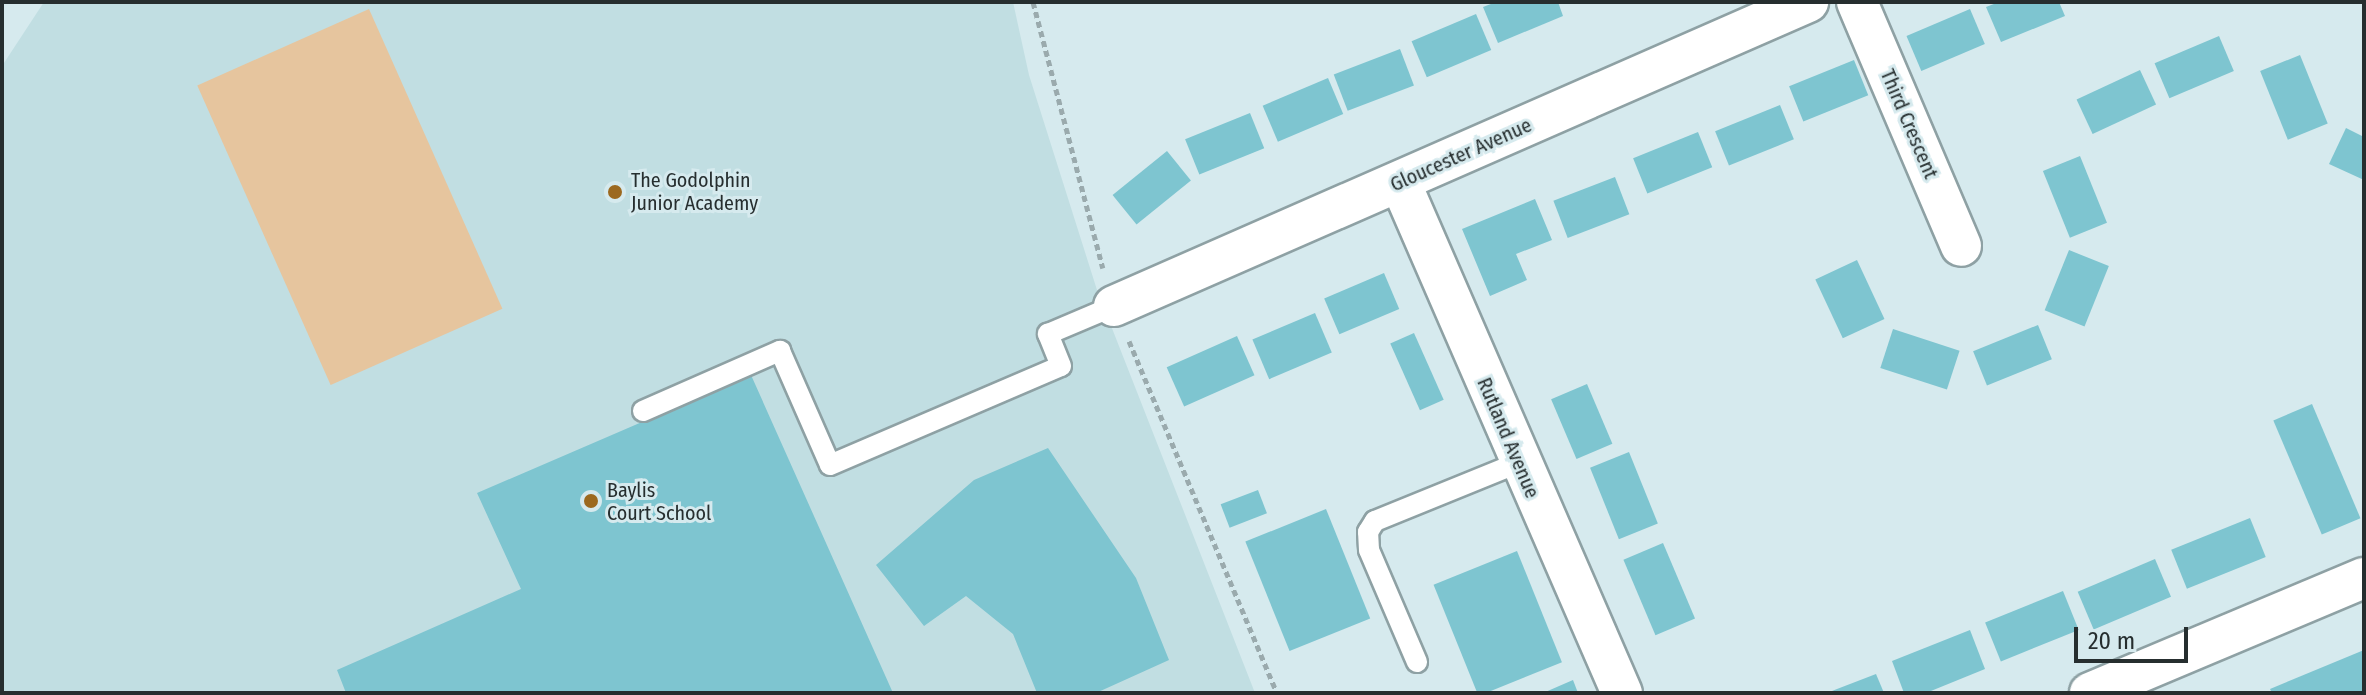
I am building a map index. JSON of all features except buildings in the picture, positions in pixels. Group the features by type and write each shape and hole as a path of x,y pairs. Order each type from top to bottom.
{"street":[{"name":"Gloucester Avenue","path":"1114,306 1808,2"},
{"name":"Third Crescent","path":"1857,2 1961,246"},
{"name":"Rutland Avenue","path":"1400,182 1518,463 1622,693"},
{"path":"2090,693 2364,578"}],"lane":[{"path":"643,411 780,351 830,465 1061,366 1048,334 1114,306"},
{"path":"1417,662 1369,550 1368,532 1375,521 1518,463"}],"path":[{"path":"1033,2 1114,306 1277,693"}],"shaded area":[{"name":"Baylis Court School","path":"44,2 1013,2 1029,75 1097,290 1255,693 2,693 2,66"},
{"path":"369,9 502,309 331,385 197,85"}],"place":[{"name":"The Godolphin Junior Academy","path":"615,192"},
{"name":"Baylis Court School","path":"591,501"}]}
